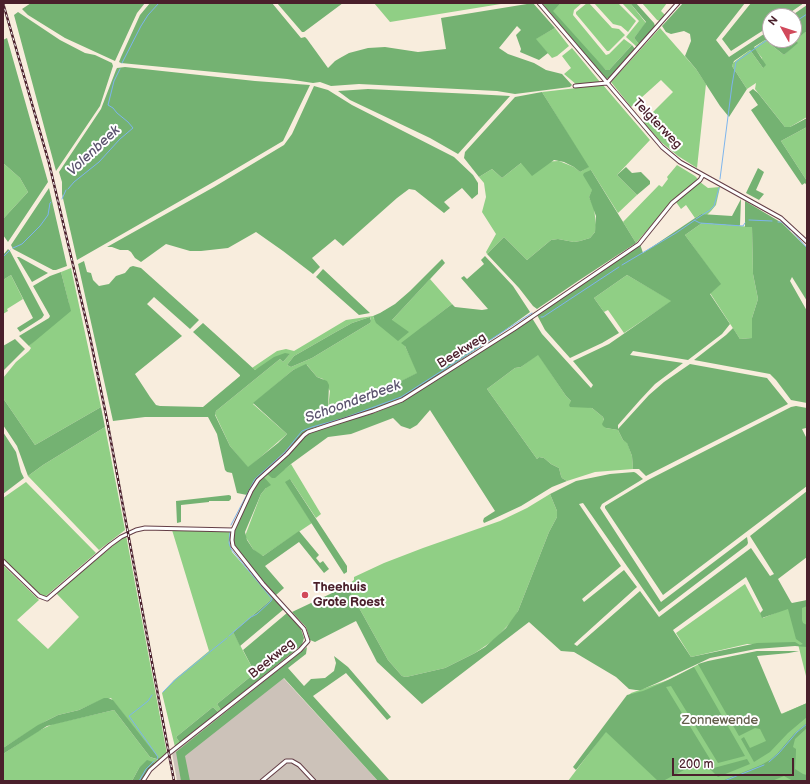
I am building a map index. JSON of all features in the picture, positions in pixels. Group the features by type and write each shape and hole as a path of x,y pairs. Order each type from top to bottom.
{"street":[{"name":"Telgterweg","path":"539,3 662,147 680,162 781,218 807,242"},
{"path":"575,86 607,83 678,3"},
{"name":"Beekweg","path":"143,781 150,770 167,754 300,650 308,641 304,629 236,552 232,540 233,530 251,491 258,480 304,435 313,430 374,412 402,400 514,329 639,244 672,203 700,180 703,175"},
{"path":"3,561 39,596 48,598 110,545 121,537 136,530 145,528 233,530"},
{"path":"262,781 286,761 292,761 299,765 314,781"}],"shaded area":[{"path":"276,670 378,781 177,781 172,753"}],"green space":[{"path":"31,3 145,3 137,13 115,61 65,38 28,15 22,9"},
{"path":"150,3 272,3 301,38 305,37 307,39 328,68 335,61 349,53 368,48 385,47 418,52 446,49 441,18 533,3 555,28 536,39 548,53 539,60 520,52 521,49 516,35 521,30 517,26 499,48 508,54 534,63 546,70 562,74 572,85 570,87 515,94 497,91 359,84 331,86 320,82 313,83 119,62 140,15"},
{"path":"277,3 343,3 302,32"},
{"path":"374,3 507,3 390,22"},
{"path":"542,3 561,3 553,11 606,70 609,70 632,45 635,49 610,78 606,79"},
{"path":"561,3 582,3 574,10 573,15 606,55 609,54 624,39 632,45 609,70 606,70 552,11"},
{"path":"589,3 612,28 619,29 625,35 609,51 607,51 576,14 576,12"},
{"path":"594,3 618,3 636,21 628,32 621,26 613,24"},
{"path":"622,3 630,3 646,23 634,38 639,44 637,47 626,37 639,21"},
{"path":"630,3 636,3 655,26 639,44 634,38 646,22"},
{"path":"642,3 667,3 661,11 665,15 660,21 657,20"},
{"path":"683,3 745,3 716,40 729,57 762,35 762,42 754,47 766,65 763,68 750,50 734,61 732,66 747,89 729,117 696,69 685,56 691,41 690,34 684,31 671,34 666,32 662,26"},
{"path":"751,3 804,3 797,8 762,8 762,31 731,51 722,39"},
{"path":"807,5 807,31 802,35 802,8"},
{"path":"18,12 60,40 85,53 95,55 112,63 113,66 100,106 56,171 14,15"},
{"path":"555,28 569,46 557,56 552,58 535,39"},
{"path":"660,28 696,69 706,84 697,168 678,156 661,142 643,122 673,92 661,80 631,107 611,82"},
{"path":"807,31 807,117 790,127 785,127 755,89 756,83 747,89 732,66 733,63 750,50 763,68 762,58 754,48 762,42 762,48 775,48 784,55 791,48 802,48 802,34"},
{"path":"7,38 48,182 8,242 3,235 3,219 28,192 20,178 3,163 3,40"},
{"path":"572,48 600,82 577,85 564,74 571,68 562,56"},
{"path":"775,48 792,48 784,55"},
{"path":"125,67 255,81 310,85 283,141 77,260 62,194 62,182 59,172 101,109 117,68"},
{"path":"603,85 650,140 617,175 637,195 618,213 591,170 592,191 589,197 594,208 596,225 595,232 590,238 574,242 558,239 551,240 527,260 504,237 487,254 486,252 496,234 482,212 486,197 484,183 479,177 492,169 502,178 521,163 559,161 574,167 580,172 588,167 542,92"},
{"path":"314,86 328,90 352,105 454,157 473,175 478,183 478,194 472,199 462,188 444,202 450,208 444,213 415,190 409,189 343,246 335,239 312,258 320,267 313,274 256,232 228,248 190,251 166,244 141,262 128,250 107,247 214,187 284,145 292,134"},
{"path":"368,89 510,96 458,154 430,138 350,100 338,91"},
{"path":"753,89 758,93 785,127 790,127 807,118 807,127 781,141 807,181 807,186 805,183 802,185 751,110 758,105 749,92"},
{"path":"542,92 589,167 580,172 564,162 554,160 532,176 521,163 502,178 492,169 479,177 464,158 465,152 515,97"},
{"path":"807,127 807,181 781,141"},
{"path":"3,163 20,178 28,192 3,219"},
{"path":"677,165 698,179 669,205 636,243 623,222 659,185 662,187 668,179 667,177"},
{"path":"626,167 632,173 641,172 650,181 650,184 637,195 617,175"},
{"path":"758,168 764,172 756,190 764,194 759,200 746,193"},
{"path":"591,170 636,243 537,309 487,254 504,237 527,260 551,240 558,239 574,242 590,238 595,232 596,216 589,197 592,190 583,175"},
{"path":"700,182 708,188 720,187 716,205 707,215 701,214 695,218 686,205 681,209 676,202"},
{"path":"49,188 67,266 56,270 53,270 13,249 11,245"},
{"path":"741,199 739,226 702,223 685,235 721,284 710,294 730,324 722,334 688,360 633,351 630,355 683,363 655,384 618,425 618,429 649,395 664,382 690,364 767,378 788,404 646,476 639,469 633,469 632,456 627,443 623,440 618,430 603,426 603,417 592,408 570,407 569,405 571,401 538,355 521,367 515,368 487,389 537,459 539,457 544,458 559,468 562,478 567,481 552,487 521,506 491,520 484,523 483,521 484,518 495,511 430,410 417,425 410,429 401,426 393,418 351,434 328,437 291,464 275,478 272,478 266,473 305,436 313,431 374,413 399,403 532,318 542,334 591,388 593,385 573,361 609,344 671,301 627,275 594,298 619,333 570,358 545,330 537,315 640,244 643,253 701,214 732,216"},
{"path":"745,201 782,223 807,248 807,301 792,277 790,281 807,311 807,403 791,400 770,374 694,360 733,328 740,339 752,338 752,318 758,299 753,274 752,227 745,227"},
{"path":"702,223 752,227 753,274 758,299 752,318 752,338 740,339 710,293 720,284 685,235"},
{"path":"8,249 44,315 42,318 20,332 17,328 33,318 11,275 3,280 3,255"},
{"path":"485,256 513,286 530,312 408,395 383,406 313,428 303,434 257,479 247,495 237,493 232,473 225,470 217,434 208,417 145,417 113,421 78,264 84,261 87,272 91,273 93,280 99,286 109,284 116,276 125,273 130,267 133,266 141,268 199,320 190,329 154,297 147,304 182,336 135,374 156,405 203,407 240,376 193,332 203,323 255,370 274,357 285,353 290,354 283,362 280,359 216,411 215,415 230,446 248,467 287,434 253,403 293,370 306,364 317,377 327,381 329,385 329,409 363,400 417,373 405,346 401,343 452,304 455,307 482,310 488,309 461,278 464,276 467,279 484,264 481,260"},
{"path":"17,257 19,257 48,273 32,282"},
{"path":"442,259 445,263 392,320 409,332 398,341 376,323 373,316 395,304"},
{"path":"71,268 101,407 35,445 3,398 3,378 16,362 29,351 31,348 29,346 69,304 61,272"},
{"path":"323,269 370,313 359,315 316,277"},
{"path":"61,272 71,311 29,346 19,336 50,316 33,286 50,276"},
{"path":"11,275 23,299 7,309 8,311 3,314 3,280"},
{"path":"627,275 672,301 624,333 608,310 604,312 594,298"},
{"path":"430,279 452,304 425,325 405,346 418,373 363,400 329,409 330,391 323,379 317,377 307,365 293,370 253,404 287,434 248,468 230,446 215,414 216,411 280,359 283,362 290,354 255,370 252,368 277,351 286,349 294,351 346,320 373,316 374,319 392,320","holes":["370,317 370,323 312,358 291,367 287,365 294,356 352,323"]},
{"path":"370,317 370,323 312,358 291,367 287,365 294,356 352,323"},
{"path":"15,339 25,349 3,371 3,346"},
{"path":"538,354 566,396 571,401 592,408 603,417 606,428 618,430 623,440 627,442 632,456 633,469 595,472 567,481 562,478 559,468 544,458 539,457 537,459 487,389 515,368 521,367"},
{"path":"3,398 35,445 101,407 105,427 43,465 28,476 17,446 3,425"},
{"path":"796,406 807,408 807,430 806,428 802,429 807,439 807,486 663,595 605,506 648,480 791,407"},
{"path":"105,427 125,530 99,550 28,476 43,465"},
{"path":"3,432 16,452 24,478 3,494"},
{"path":"291,464 321,514 316,518 290,479 299,503 312,523 263,556 253,549 245,536 261,494 266,488 263,476 266,473 285,469"},
{"path":"634,472 643,479 602,504 600,508 661,602 747,537 748,543 659,612 583,503 579,504 621,566 582,599 584,602 624,570 637,587 574,644 577,646 640,591 659,617 751,548 770,576 774,574 750,536 807,491 807,557 778,579 792,603 807,600 807,606 802,608 802,620 803,623 807,625 807,647 795,646 756,649 710,658 641,690 636,690 629,689 616,677 574,652 561,651 529,622 422,704 377,662 356,621 315,642 310,640 306,627 292,612 347,586 388,660 402,676 406,677 445,668 485,647 506,628 518,611 549,532 557,517 557,511 550,494 576,481 610,474","holes":["746,577 763,610 760,613 762,618 788,609 796,639 803,644 800,645 795,642 757,643 691,657 673,630"]},
{"path":"263,476 271,485 261,494 245,532 247,540 253,549 263,556 299,531 319,555 316,558 320,563 323,561 329,569 324,573 299,542 265,566 284,588 276,595 235,548 234,543 234,533 242,511 256,485"},
{"path":"290,479 347,566 347,572 344,574 285,482"},
{"path":"26,482 96,553 43,597 3,560 3,498"},
{"path":"550,494 557,511 557,517 549,532 518,611 513,620 494,640 475,653 445,668 406,677 402,676 388,660 347,586 354,580 354,577 384,563 423,548 500,521 527,508"},
{"path":"231,496 231,499 229,501 209,501 181,505 181,522 177,523 176,501"},
{"path":"172,530 230,532 229,541 232,552 273,598 233,632 255,673 217,704 221,710 218,712 213,707 176,737 180,743 175,747 162,693 174,680 209,651"},
{"path":"126,535 167,754 156,763 153,762 139,768 132,781 3,781 3,754 38,731 53,724 114,710 150,757 159,760 111,698 99,701 79,710 58,715 3,748 3,565 39,600 17,620 48,649 79,617 56,593"},
{"path":"745,584 763,618 807,600 807,680 798,644 747,644 691,657 676,633"},
{"path":"273,598 284,609 240,646 233,632"},
{"path":"287,613 301,629 304,638 302,645 221,710 217,704 255,673 243,650"},
{"path":"307,647 306,654 288,668 304,686 311,679 325,678 334,671 336,663 334,656 348,667 391,717 387,720 346,673 313,696 390,781 378,781 284,678 185,756 190,781 181,781 176,752"},
{"path":"757,651 799,651 757,656 781,713 782,714 807,703 807,717 788,733 770,752 754,762 741,739 744,737 750,748 766,741 760,729 755,728 739,736 698,664"},
{"name":"Zonnewende","path":"699,664 781,714 807,703 807,781 568,781 606,731 657,779 623,701 631,693 671,679"},
{"path":"694,667 745,756 718,763 671,686 666,687 713,764 710,765 705,759 663,781 658,781 606,732 576,770 573,767 627,695 643,691"},
{"path":"104,698 113,700 160,760 150,757 114,710 47,726 3,754 3,748 38,725 58,715 79,710"},
{"path":"213,707 218,712 180,743 176,737"},
{"path":"807,723 807,728 795,739 793,747 796,749 795,769 807,775 807,781 793,781 784,776 772,781 722,781 770,760 794,734"},
{"path":"747,759 750,764 718,777 710,769"},
{"path":"147,760 156,763 149,770 142,781 132,781 139,768"}],"waterway":[{"name":"Volenbeek","path":"122,63 141,26 148,15 159,3"},
{"name":"Schoonderbeek","path":"802,17 807,14"},
{"name":"Schoonderbeek","path":"720,179 736,62 762,44"},
{"name":"Volenbeek","path":"68,189 74,182 99,162 120,139 133,128 108,105 114,81 120,69"},
{"name":"Schoonderbeek","path":"696,219 714,206 719,188"},
{"name":"Volenbeek","path":"62,199 66,190"},
{"name":"Volenbeek","path":"13,248 22,244 40,226 48,215 51,202"},
{"path":"694,220 700,223 743,226 745,223"},
{"name":"Schoonderbeek","path":"622,265 695,220"},
{"path":"749,220 772,221"},
{"path":"778,222 782,222 790,230"},
{"path":"792,231 807,248"},
{"name":"Volenbeek","path":"3,257 10,250"},
{"name":"Schoonderbeek","path":"541,317 619,267"},
{"name":"Schoonderbeek","path":"231,525 255,479 285,452 302,431 344,418 401,397 532,313"},
{"name":"Schoonderbeek","path":"229,636 251,617 257,614 272,599 231,549 229,543 230,532"},
{"name":"Schoonderbeek","path":"163,692 175,680 227,638"},
{"name":"Schoonderbeek","path":"152,695 148,701 129,716 158,757 157,759"},
{"path":"769,762 797,732 807,724"},
{"name":"Schoonderbeek","path":"139,781 146,769 154,761"},
{"path":"724,781 764,765"}],"railway":[{"path":"3,3 49,163 90,337 107,420 174,781"}],"place":[{"name":"Theehuis Grote Roest","path":"305,595"}]}
